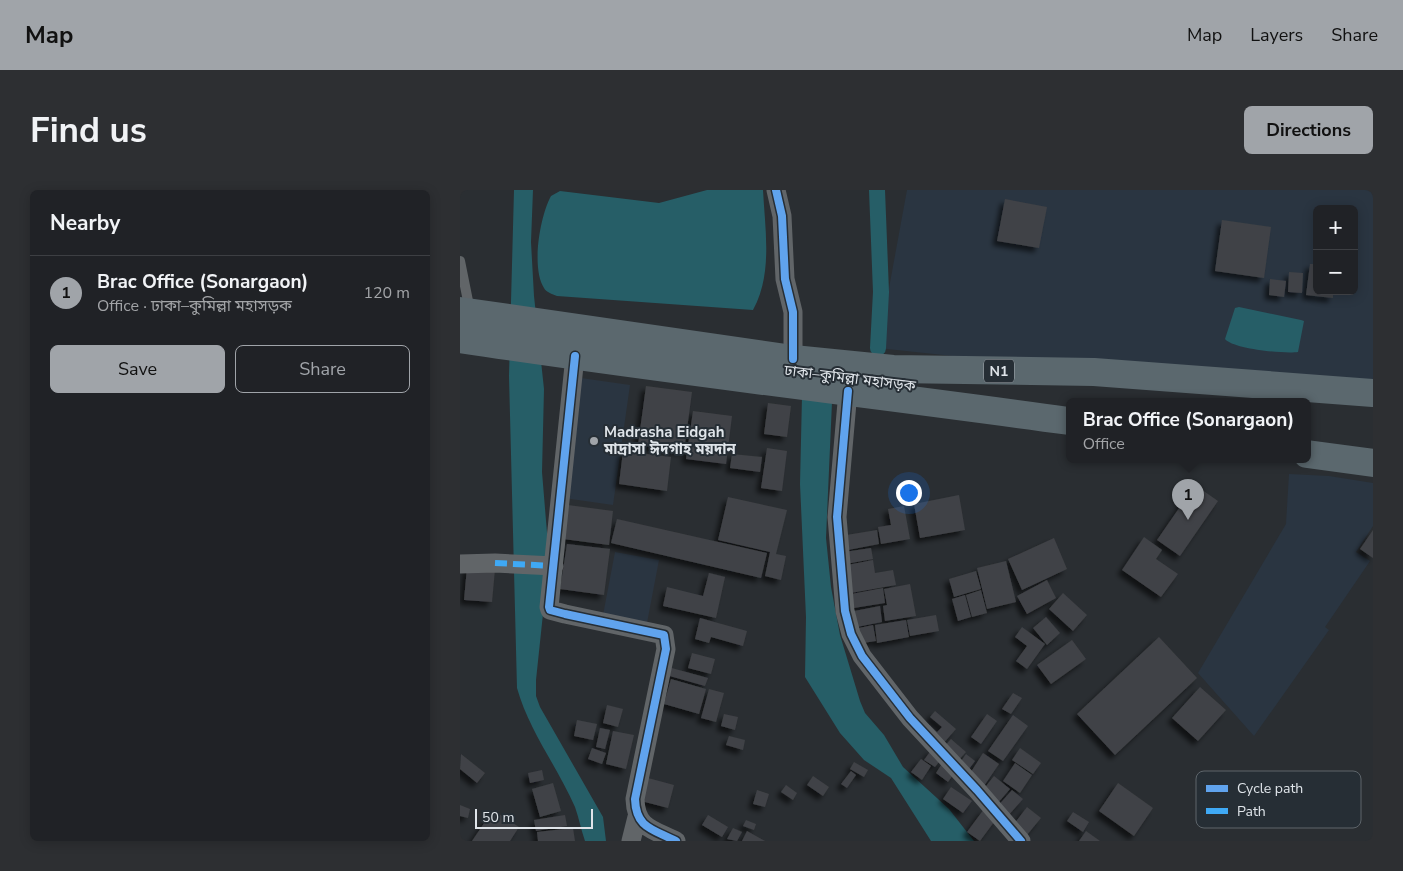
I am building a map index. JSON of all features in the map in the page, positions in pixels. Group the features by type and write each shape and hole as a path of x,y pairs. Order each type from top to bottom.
{"highway":[{"name":"ঢাকা–কুমিল্লা মহাসড়ক","path":"475,313 793,359 893,369 1094,372 1373,393"},
{"name":"ঢাকা–কুমিল্লা মহাসড়ক","path":"460,339 626,364 848,391 1066,421"},
{"path":"1311,454 1371,460"}],"street":[{"path":"776,190 782,216 785,279 793,312 793,359"},
{"path":"565,354 550,610 664,635 666,649 635,799 637,817 631,841"},
{"path":"848,391 837,517 844,611 851,634 862,656 910,718 977,790 1021,841"},
{"path":"460,564 495,563 554,566"},
{"path":"637,817 642,825 676,841"}],"lane":[{"path":"460,260 475,313"}],"shaded area":[{"path":"907,190 1373,190 1373,401 878,348"},
{"name":"Madrasha Eidgah মাদ্রাসা ঈদগাহ ময়দান","path":"574,377 630,385 613,505 557,497"},
{"path":"1289,474 1329,476 1373,483 1373,526 1356,552 1370,561 1325,627 1329,630 1254,736 1198,673 1286,524"},
{"path":"615,552 659,560 647,623 603,615"}],"water":[{"path":"514,190 533,190 531,242 534,296 544,389 542,472 549,557 536,696 540,707 603,817 606,841 585,841 575,807 536,734 517,688 509,376"},
{"path":"707,190 763,190 766,236 765,266 763,282 753,310 557,296 544,288 538,268 538,242 543,216 551,196 560,191 659,203"},
{"path":"1239,307 1304,321 1298,352 1248,348 1230,343 1225,339 1235,308"},
{"path":"802,396 832,402 826,538 831,587 840,635 860,701 865,713 884,735 903,767 949,809 974,841 931,841 891,778 864,760 840,733 805,677 806,617 800,484"}],"building":[{"path":"1005,199 1047,207 1039,248 997,241"},
{"path":"1222,220 1271,227 1264,278 1215,271"},
{"path":"1310,264 1313,264 1313,295 1333,295 1333,298 1306,295"},
{"path":"1289,272 1303,273 1302,293 1288,292"},
{"path":"1270,279 1286,281 1284,297 1269,295"},
{"path":"646,386 692,392 684,451 638,445"},
{"path":"768,403 791,406 787,437 764,434"},
{"path":"693,411 732,416 726,464 686,459"},
{"path":"767,448 787,451 782,491 761,488"},
{"path":"623,451 671,457 667,491 619,484"},
{"path":"732,454 762,457 760,472 730,468"},
{"path":"1195,485 1218,501 1180,556 1157,540"},
{"path":"959,495 965,530 920,538 914,504"},
{"path":"728,497 787,510 776,554 786,556 781,580 765,576 770,552 718,540"},
{"path":"568,505 613,511 609,545 563,539"},
{"path":"904,506 910,539 881,544 878,527 891,525 888,509"},
{"path":"617,519 767,553 761,578 611,543"},
{"path":"877,530 879,544 843,551 840,536"},
{"path":"1373,530 1373,558 1360,549"},
{"path":"1144,537 1162,550 1156,559 1178,574 1161,597 1122,570"},
{"path":"1054,538 1067,569 1022,590 1008,559"},
{"path":"567,544 610,549 604,595 560,589"},
{"path":"871,548 873,559 846,564 844,552"},
{"path":"873,560 875,573 893,570 896,585 851,593 847,565"},
{"path":"1006,561 1016,602 987,609 977,568"},
{"path":"467,567 495,569 492,602 464,600"},
{"path":"976,571 981,589 954,597 949,579"},
{"path":"709,573 725,577 716,618 663,606 667,587 703,596"},
{"path":"1047,580 1056,598 1027,614 1017,596"},
{"path":"910,584 916,616 885,621 883,606 887,605 884,589"},
{"path":"883,588 885,603 854,608 851,594"},
{"path":"981,590 987,613 972,617 966,595"},
{"path":"1063,593 1087,615 1073,631 1049,609"},
{"path":"965,595 971,617 958,621 952,599"},
{"path":"880,606 882,622 852,628 849,612"},
{"path":"936,615 939,631 910,636 907,620"},
{"path":"1046,617 1060,633 1047,645 1033,628"},
{"path":"700,618 747,631 743,646 711,637 709,643 695,639"},
{"path":"906,620 909,637 877,643 875,625"},
{"path":"873,625 876,641 857,644 854,629"},
{"path":"1022,627 1045,644 1027,669 1016,661 1027,646 1015,637"},
{"path":"1159,637 1197,678 1115,755 1077,714"},
{"path":"1072,640 1086,659 1051,684 1037,665"},
{"path":"692,653 715,659 711,674 688,668"},
{"path":"668,667 708,678 705,686 666,675"},
{"path":"671,679 706,689 699,714 664,704"},
{"path":"1200,687 1226,710 1198,741 1172,718"},
{"path":"709,689 724,693 716,722 701,718"},
{"path":"1013,693 1022,698 1011,714 1002,709"},
{"path":"607,705 623,709 618,727 603,723"},
{"path":"935,711 956,729 941,746 926,722 937,732 942,727 930,717"},
{"path":"724,714 738,717 735,730 721,726"},
{"path":"987,714 997,721 981,744 971,737"},
{"path":"1013,715 1028,726 1003,761 988,751"},
{"path":"577,720 597,724 593,740 574,736"},
{"path":"600,728 610,730 605,749 596,747"},
{"path":"613,731 634,735 626,769 606,764"},
{"path":"729,736 745,740 743,750 726,745"},
{"path":"951,739 966,752 957,762 942,749"},
{"path":"592,748 606,753 602,764 588,759"},
{"path":"1020,748 1041,763 1033,774 1012,760"},
{"path":"932,749 943,757 935,767 924,760"},
{"path":"983,753 999,764 984,786 969,775"},
{"path":"461,754 485,773 477,783 460,769"},
{"path":"966,754 975,761 966,773 957,767"},
{"path":"921,759 931,766 922,780 911,772"},
{"path":"854,762 868,770 864,777 850,769"},
{"path":"943,762 956,771 948,782 936,773"},
{"path":"1015,763 1032,775 1020,793 1003,781"},
{"path":"542,770 544,780 530,783 528,773"},
{"path":"851,771 856,775 847,788 841,784"},
{"path":"813,776 829,787 823,796 807,785"},
{"path":"994,776 1010,789 997,804 982,791"},
{"path":"648,778 674,785 668,808 641,801"},
{"path":"553,783 561,811 540,817 532,789"},
{"path":"1118,783 1153,808 1134,836 1099,811"},
{"path":"786,785 797,793 793,800 781,792"},
{"path":"951,787 972,801 963,813 943,799"},
{"path":"757,790 769,794 765,807 753,804"},
{"path":"1012,790 1023,799 1007,817 996,808"},
{"path":"460,805 470,809 468,818 460,816"},
{"path":"1027,807 1041,818 1027,835 1014,824"},
{"path":"984,809 997,818 980,841 967,832"},
{"path":"493,810 519,827 510,841 472,841"},
{"path":"1073,812 1089,822 1083,832 1067,821"},
{"path":"565,815 567,826 536,831 534,820"},
{"path":"708,815 728,827 722,837 702,825"},
{"path":"746,820 756,824 754,830 743,826"},
{"path":"573,828 575,841 538,841 537,832"},
{"path":"733,828 742,832 737,841 727,839"},
{"path":"747,831 765,841 742,841"},
{"path":"1086,831 1100,841 1079,841"}],"waterway":[{"path":"877,190 881,292 878,348"}],"marked path":[{"path":"495,563 554,566"}],"cycle path":[{"path":"776,190 782,216 785,279 793,312 793,359"},
{"path":"575,356 549,607 550,610 565,614 664,635 666,649 635,799 638,816 642,822 653,830 676,841"},
{"path":"848,391 837,517 845,611 851,634 862,656 910,718 977,790 1021,841"}],"place":[{"name":"Madrasha Eidgah মাদ্রাসা ঈদগাহ ময়দান","path":"594,441"},
{"name":"Brac Office (Sonargaon)","path":"1188,520"}]}
